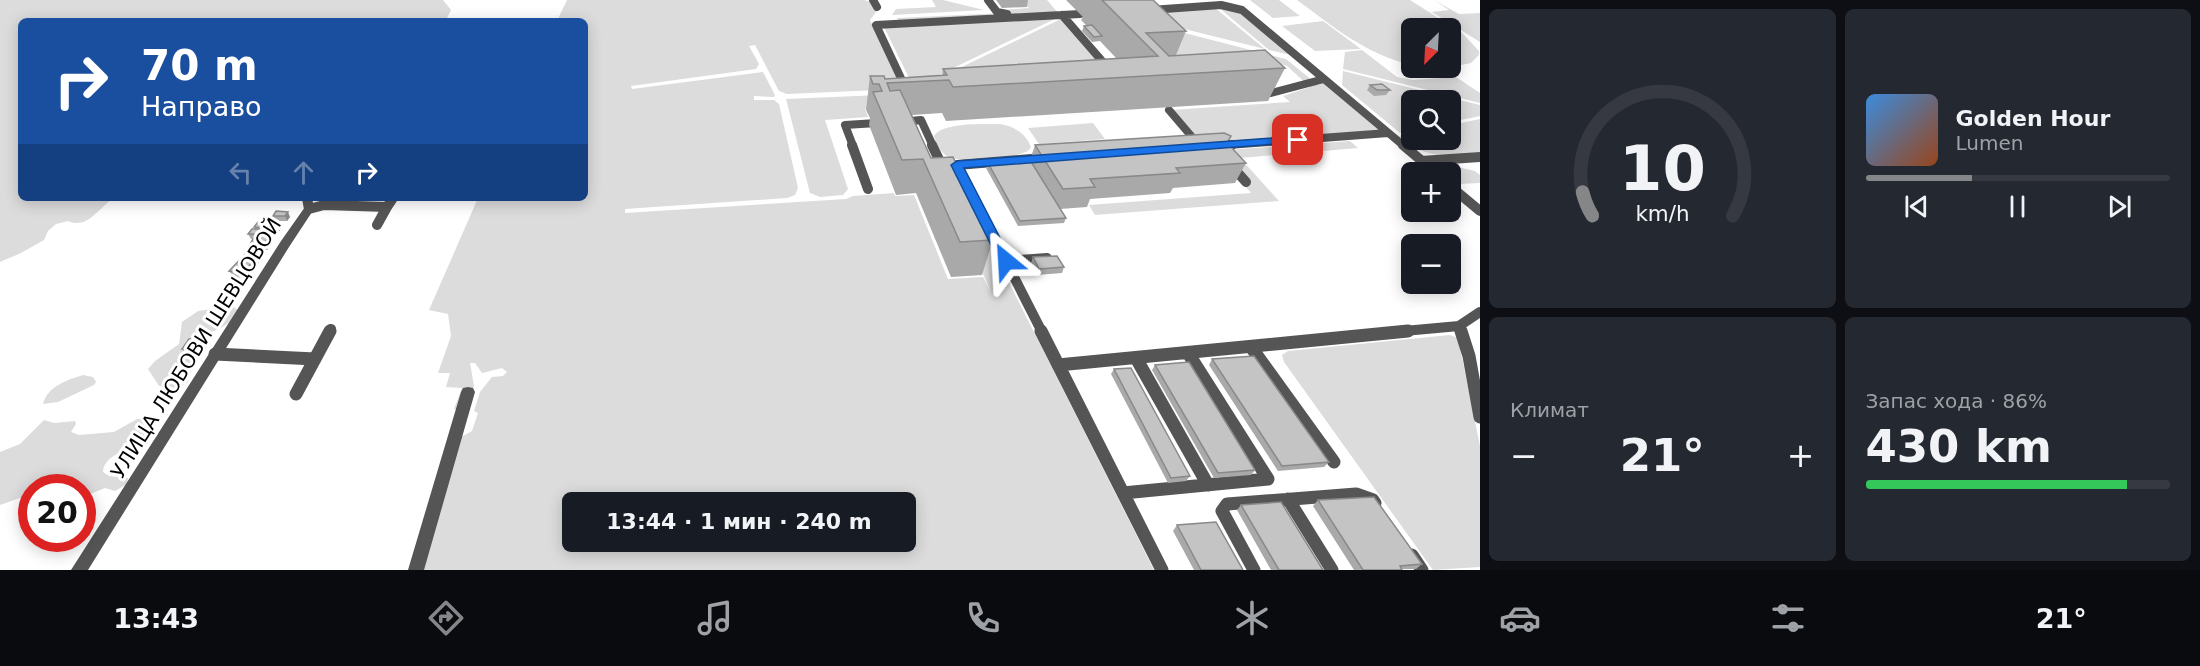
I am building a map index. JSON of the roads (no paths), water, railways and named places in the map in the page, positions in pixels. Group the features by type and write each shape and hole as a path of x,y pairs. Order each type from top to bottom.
{"street":[{"name":"УЛИЦА ЛЮБОВИ ШЕВЦОВОЙ","path":"79,570 297,226 308,204"},
{"path":"416,570 468,392"}],"lane":[{"path":"988,0 997,12 1019,17"},
{"path":"1143,7 1192,3 1221,5 1242,10 1421,161 1480,157"},
{"path":"921,94 911,99 876,25 1019,17 1090,8"},
{"path":"1059,12 1118,80"},
{"path":"1271,93 1324,79"},
{"path":"1169,110 1200,147"},
{"path":"868,189 845,125 921,120 942,166 1053,158"},
{"path":"1188,148 1388,133"},
{"path":"1214,146 1246,182"},
{"path":"957,165 1162,570"},
{"path":"1461,195 1480,211"},
{"path":"308,204 390,202"},
{"path":"376,225 390,202"},
{"path":"1006,261 1052,257"},
{"path":"1058,365 1459,326 1480,312"},
{"path":"1459,326 1469,356 1480,417"},
{"path":"296,394 331,329"},
{"path":"1251,347 1334,462"},
{"path":"1123,493 1268,479 1188,353"},
{"path":"215,354 315,359"},
{"path":"1136,358 1208,485"},
{"path":"1254,570 1222,511 1227,504 1356,494 1373,500 1385,517"},
{"path":"1288,499 1332,570"},
{"path":"1404,544 1422,570"}]}
